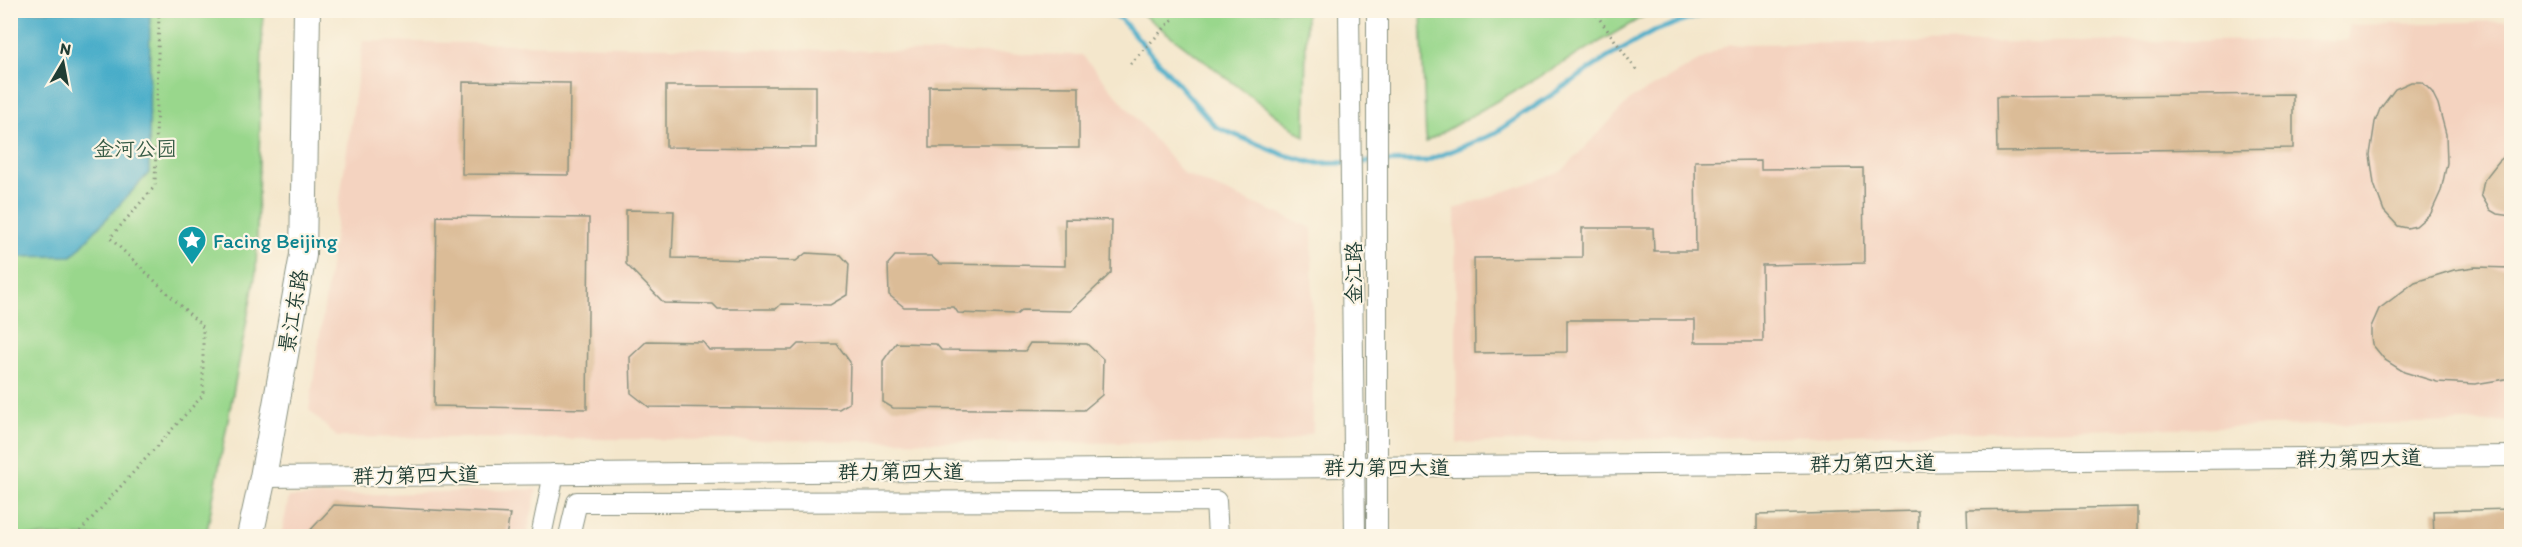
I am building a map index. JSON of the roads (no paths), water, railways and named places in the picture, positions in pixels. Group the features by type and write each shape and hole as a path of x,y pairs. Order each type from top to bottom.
{"main road":[{"name":"景江东路","path":"250,537 303,255 307,10"}],"street":[{"name":"金江路","path":"1350,10 1355,537"},
{"name":"金江路","path":"1377,10 1377,537"},
{"name":"群力第四大道","path":"263,477 2511,456"},
{"path":"541,537 554,474"},
{"path":"569,537 577,502 1216,501 1218,537"}],"water":[{"path":"10,11 150,11 149,173 72,256 11,257"}],"waterway":[{"path":"1096,10 1120,18 1216,127 1284,155 1314,163 1346,163"},
{"path":"1356,162 1426,161 1492,135 1608,57 1654,31 1717,10"}],"place":[{"name":"Facing Beijing","path":"192,266"}],"park label":[{"name":"金河公园","path":"135,148"}]}
